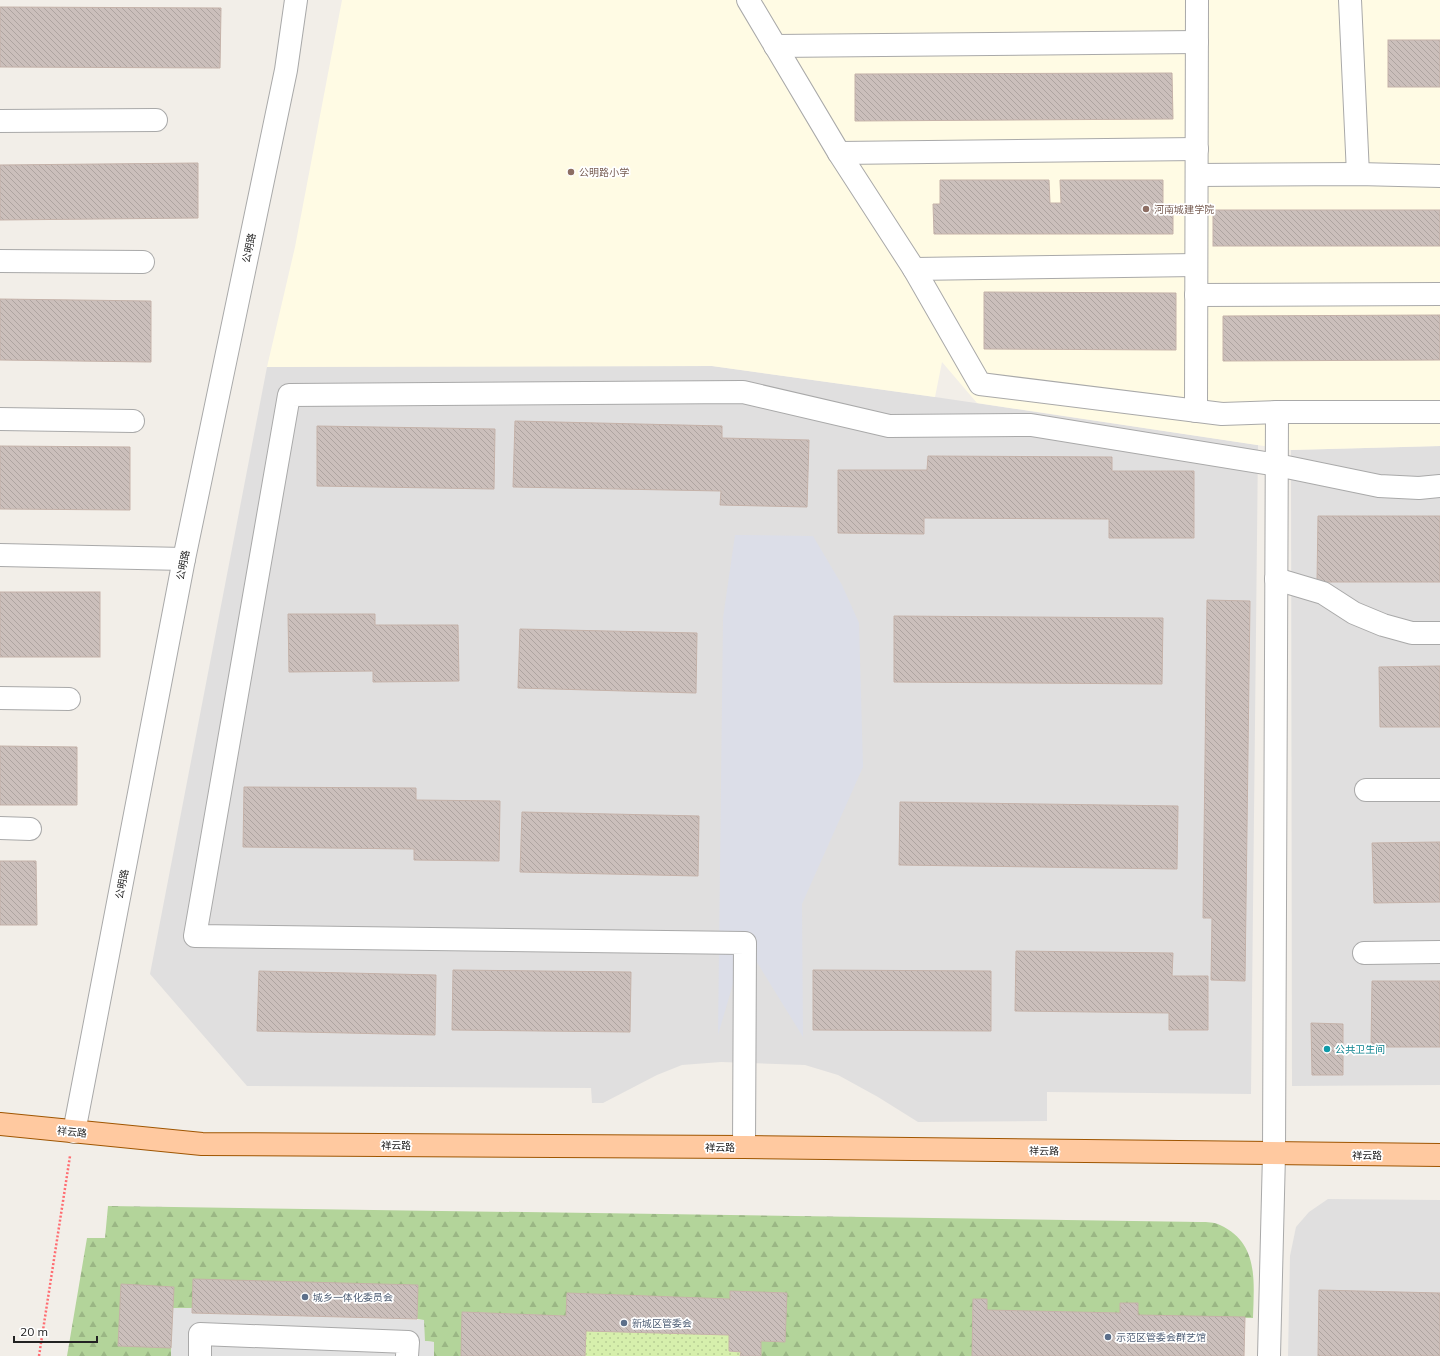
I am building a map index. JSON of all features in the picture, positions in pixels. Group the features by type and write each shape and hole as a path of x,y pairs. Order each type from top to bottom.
{"main road":[{"name":"祥云路","path":"0,1124 202,1144 744,1147 1440,1155"}],"street":[{"name":"公明路","path":"74,1132 184,559 286,70 296,0"},
{"path":"748,0 839,153 914,269 980,384 1222,414 1277,412 1440,412"},
{"path":"1196,411 1197,0"},
{"path":"1350,0 1358,174"},
{"path":"776,46 1197,42"},
{"path":"0,121 156,120"},
{"path":"839,153 1197,150"},
{"path":"1197,175 1358,174 1440,176"},
{"path":"0,261 142,262"},
{"path":"914,269 1196,265"},
{"path":"1196,295 1440,294"},
{"path":"744,1147 745,943 195,936 290,395 743,392 889,426 1031,425 1277,466 1378,486 1419,488 1440,486"},
{"path":"1269,1356 1274,1154 1277,412"},
{"path":"0,419 133,421"},
{"path":"0,555 184,559"},
{"path":"1276,579 1323,593 1354,613 1383,625 1412,633 1440,633"},
{"path":"0,698 69,699"},
{"path":"1366,790 1440,790"},
{"path":"0,828 30,829"},
{"path":"1364,953 1440,952"},
{"path":"200,1356 200,1334 408,1342 407,1356"}],"path":[{"path":"39,1356 74,1132"}],"shaded area":[{"path":"342,0 1440,0 1440,446 1291,450 977,403 942,362 935,397 712,366 267,367 295,247"},
{"path":"712,366 935,397 1258,445 1251,1094 1047,1092 1047,1121 918,1122 878,1097 838,1075 805,1065 721,1062 682,1065 657,1075 603,1103 592,1103 591,1088 247,1086 150,974 267,367"},
{"path":"1440,446 1440,1085 1292,1086 1291,450"},
{"path":"735,535 813,536 842,585 859,623 863,767 802,904 803,1037 745,943 718,1035 723,618"},
{"path":"1328,1199 1440,1200 1440,1356 1288,1356 1290,1256 1296,1227 1309,1212"},
{"path":"172,1308 192,1308 192,1313 424,1320 425,1341 434,1342 434,1356 171,1356"}],"green space":[{"path":"108,1206 1210,1222 1220,1225 1233,1233 1242,1242 1248,1253 1252,1264 1254,1290 1253,1318 1138,1315 1138,1303 1120,1303 1120,1313 987,1310 987,1299 973,1299 972,1356 761,1356 761,1341 785,1342 787,1293 731,1291 730,1299 567,1293 566,1316 463,1312 461,1356 434,1356 434,1342 424,1341 424,1320 417,1319 418,1286 192,1308 173,1308 171,1356 67,1356 87,1238 105,1238"},
{"path":"586,1331 729,1335 729,1351 741,1352 740,1356 585,1356"}],"building":[{"path":"0,7 221,8 220,68 0,67"},
{"path":"1388,40 1440,40 1440,87 1388,87"},
{"path":"1172,73 1173,119 855,121 855,74"},
{"path":"198,163 198,218 0,220 0,165"},
{"path":"940,180 1049,180 1050,203 1061,203 1060,180 1163,180 1163,205 1173,205 1173,234 934,234 933,204 940,204"},
{"path":"1213,210 1440,210 1440,246 1213,246"},
{"path":"984,292 1176,293 1176,350 984,349"},
{"path":"0,299 151,301 151,362 0,360"},
{"path":"1440,315 1440,360 1223,361 1223,316"},
{"path":"515,421 722,426 722,438 809,440 807,507 720,505 721,491 513,487"},
{"path":"317,426 495,429 494,489 317,486"},
{"path":"0,446 130,447 130,510 0,509"},
{"path":"928,456 1112,457 1112,471 1194,471 1194,538 1109,538 1109,519 924,518 924,534 838,533 838,470 927,470"},
{"path":"1318,516 1440,516 1440,582 1317,582"},
{"path":"0,592 100,592 100,657 0,657"},
{"path":"1207,600 1250,601 1245,981 1211,980 1212,918 1203,918"},
{"path":"288,614 375,614 375,625 458,625 459,681 373,682 373,671 289,672"},
{"path":"894,616 1163,618 1162,684 894,682"},
{"path":"520,629 697,633 696,693 518,688"},
{"path":"1440,666 1440,727 1380,727 1379,667"},
{"path":"0,746 77,747 77,805 0,805"},
{"path":"244,787 416,788 416,800 500,801 499,861 414,860 414,849 243,847"},
{"path":"900,802 1178,806 1177,869 899,865"},
{"path":"522,812 699,816 698,876 520,872"},
{"path":"1440,842 1440,902 1374,903 1372,843"},
{"path":"0,861 36,861 37,925 0,925"},
{"path":"1016,951 1173,953 1172,976 1208,976 1208,1030 1169,1030 1169,1013 1015,1011"},
{"path":"453,970 631,972 630,1032 452,1030"},
{"path":"813,970 991,971 991,1031 813,1030"},
{"path":"259,971 436,975 435,1035 257,1031"},
{"path":"1372,981 1440,981 1440,1047 1371,1047"},
{"name":"公共卫生间","path":"1311,1023 1343,1024 1343,1075 1312,1075"},
{"name":"城乡一体化委员会","path":"193,1279 418,1285 417,1319 192,1313"},
{"path":"121,1284 174,1287 171,1348 118,1346"},
{"path":"1319,1290 1440,1293 1440,1356 1318,1356"},
{"name":"新城区管委会","path":"730,1291 787,1293 785,1342 761,1341 761,1356 740,1356 741,1352 729,1351 729,1335 586,1331 585,1356 461,1356 462,1312 566,1316 567,1293 730,1299"},
{"name":"示范区管委会群艺馆","path":"973,1299 987,1299 987,1310 1120,1313 1120,1303 1138,1303 1138,1315 1245,1317 1244,1356 972,1356"}],"place":[{"name":"公明路小学","path":"571,172"},
{"name":"河南城建学院","path":"1146,209"},
{"name":"公共卫生间","path":"1327,1049"},
{"name":"城乡一体化委员会","path":"305,1297"},
{"name":"新城区管委会","path":"624,1323"},
{"name":"示范区管委会群艺馆","path":"1108,1337"}]}
